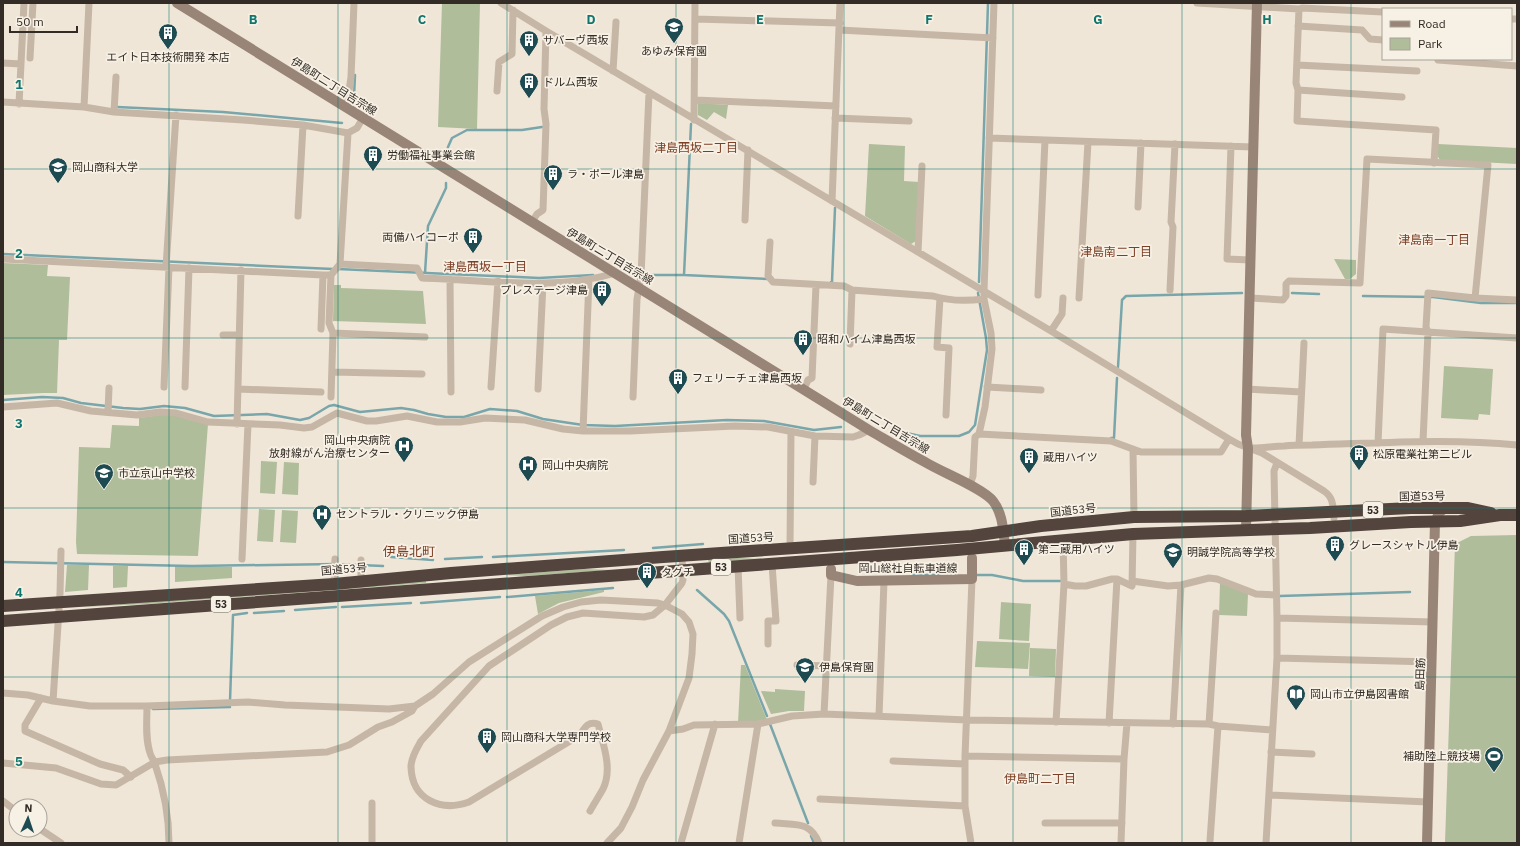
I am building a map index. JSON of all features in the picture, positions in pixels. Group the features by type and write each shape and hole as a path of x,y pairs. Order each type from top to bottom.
{"highway":[{"name":"国道53号","path":"1333,515 1411,508 1468,508 1500,515"},
{"name":"53","path":"1275,521 1333,515 1426,515 1431,517 1435,522"},
{"name":"国道53号","path":"3,621 738,566 772,564 830,568 972,548 1133,534 1246,522 1275,521 1310,528 1411,522 1460,521 1500,515 1517,515"},
{"name":"国道53号","path":"3,606 334,584 438,574 828,545 972,548 1003,532 1060,524 1134,517 1246,522"},
{"name":"53","path":"1060,524 1078,527 1150,522 1246,522"}],"street":[{"path":"19,104 24,3"},
{"path":"30,58 33,3"},
{"path":"84,107 89,3"},
{"name":"伊島町二丁目吉宗線","path":"177,3 870,430 925,462 970,485 992,500 1001,517 1005,545"},
{"path":"343,105 348,98 351,77 354,3"},
{"path":"501,3 694,120 748,150 918,252 981,297 1051,331 1229,439 1262,453 1328,494 1332,500 1333,515"},
{"path":"694,120 695,3"},
{"path":"832,201 840,3"},
{"path":"970,485 973,476 975,437 979,434 992,349 991,333 981,297 988,138 989,37 994,3"},
{"path":"1197,3 1382,12"},
{"path":"1246,522 1248,448 1246,435 1257,5"},
{"path":"1299,9 1296,83 1298,90 1297,121 1436,130 1434,163"},
{"path":"497,90 498,62 512,54 514,10"},
{"path":"695,19 839,26 989,37"},
{"path":"613,71 616,22"},
{"path":"1298,26 1362,30 1370,39 1382,40"},
{"path":"532,222 537,214 543,210 546,124 544,109 546,31"},
{"path":"1438,60 1517,66"},
{"path":"3,63 21,64"},
{"path":"1297,65 1417,72"},
{"path":"114,112 116,77"},
{"path":"1298,90 1402,97"},
{"path":"633,397 636,298 641,276 649,92"},
{"path":"694,100 836,106"},
{"path":"3,102 84,107 114,112 176,115 303,125 348,133 357,128 363,118"},
{"path":"164,387 167,264 176,115"},
{"path":"835,118 909,121"},
{"path":"298,216 303,125"},
{"path":"321,329 329,274 339,265 348,133"},
{"path":"988,138 1253,148"},
{"path":"1038,295 1045,140"},
{"path":"1079,298 1088,142"},
{"path":"1138,207 1141,143"},
{"path":"1170,290 1173,227 1171,222 1175,144"},
{"path":"1231,146 1227,259 1250,260"},
{"path":"745,220 748,150"},
{"path":"1250,298 1282,300 1286,296 1286,284 1289,281 1360,284 1367,159 1488,165 1475,298"},
{"path":"918,252 922,166"},
{"path":"770,242 770,278 773,282 844,286 852,290 933,296 940,298 981,297"},
{"path":"3,260 167,264 189,268 329,274"},
{"path":"339,265 417,268 422,278 543,283 589,280 615,273"},
{"path":"185,387 189,268"},
{"path":"237,423 242,270"},
{"path":"329,274 329,323 333,333 331,397"},
{"path":"450,279 451,392"},
{"path":"583,429 589,280"},
{"path":"491,387 498,281"},
{"path":"538,389 543,283"},
{"path":"804,389 808,380 812,378 816,285"},
{"path":"850,344 852,290"},
{"path":"1423,441 1428,332 1426,327 1428,293 1475,298 1517,300"},
{"path":"940,298 937,347 949,348 946,415"},
{"path":"1051,331 1062,314 1063,298"},
{"path":"1378,443 1382,329 1517,338"},
{"path":"333,333 425,336"},
{"path":"223,335 239,335"},
{"path":"1299,445 1304,343"},
{"path":"332,372 422,374"},
{"path":"987,387 1041,390"},
{"path":"108,411 109,388"},
{"path":"238,389 321,392"},
{"path":"1247,389 1302,392"},
{"path":"3,407 57,403 92,411 108,411 137,415 160,412 176,413 208,422 280,425 308,428 337,413 367,421 407,416 437,422 460,422 485,418 525,420 563,429 630,431 736,426 768,428 815,436 853,437 870,430"},
{"path":"242,559 248,424"},
{"path":"790,548 791,432"},
{"path":"979,434 1111,441 1141,452 1221,452 1229,439"},
{"path":"813,482 815,436"},
{"path":"1248,448 1446,440 1517,445"},
{"path":"1133,450 1134,517"},
{"path":"1266,843 1277,658 1274,471 1277,463"},
{"path":"1435,522 1439,513 1445,508"},
{"name":"島田筋","path":"1427,843 1435,522"},
{"path":"1064,584 1086,586 1117,579 1132,586 1133,534"},
{"path":"1056,722 1064,584 1064,540"},
{"path":"824,714 830,568 828,545"},
{"name":"岡山総社自転車道線","path":"830,568 856,581 972,579 972,548"},
{"path":"53,701 61,551"},
{"path":"590,811 604,788 608,775 607,763 598,724 593,722 586,725 580,735 469,802 459,805 447,806 435,804 423,795 415,785 411,766 414,753 421,740 489,666 552,625 567,617 583,613 644,617 653,615 665,605 682,584 682,556"},
{"path":"334,584 335,563"},
{"path":"360,581 361,563"},
{"path":"768,644 768,621 776,621 772,564"},
{"path":"738,566 740,618"},
{"path":"438,574 438,588"},
{"path":"1132,581 1158,586 1181,586 1209,578 1217,579 1256,594 1276,595"},
{"path":"971,843 965,806 965,756 972,579"},
{"path":"1109,723 1117,579"},
{"path":"879,716 884,581"},
{"path":"1173,724 1181,586"},
{"path":"3,763 56,768 100,784 116,785 155,762 167,760 239,755 327,752 349,745 378,727 392,722 412,711 415,706 433,694 469,662 542,616 563,607 581,602 602,600 658,603 682,614 689,622 693,634 689,678 669,731 643,780 632,807 621,828 607,843"},
{"path":"1209,724 1216,613"},
{"path":"1277,618 1433,622"},
{"path":"1277,658 1432,662"},
{"path":"797,666 827,666"},
{"path":"3,693 28,695 53,701 90,706 147,706 248,702 389,709 415,706"},
{"path":"41,698 24,725 25,731 100,764 123,770 131,777"},
{"path":"147,706 147,735 150,753 155,762 166,798 169,822 169,843"},
{"path":"669,731 683,729 694,725 758,724 792,716 824,714 967,720 1209,724 1272,730"},
{"path":"1121,843 1127,723"},
{"path":"681,843 715,724"},
{"path":"739,843 758,724"},
{"path":"1210,841 1218,726"},
{"path":"1271,752 1312,754"},
{"path":"965,756 1124,759"},
{"path":"893,761 965,764"},
{"path":"1269,795 1428,802"},
{"path":"820,800 965,806"},
{"path":"372,803 372,843"},
{"path":"775,823 801,825 810,828 815,834 819,843"},
{"path":"1046,823 1122,823"},
{"path":"48,835 59,843"}],"green space":[{"path":"442,3 480,3 477,129 438,127"},
{"path":"698,103 728,105 726,119 714,112 707,120 698,115"},
{"path":"869,144 905,146 904,181 919,182 916,241 911,244 865,216"},
{"path":"1438,144 1517,148 1517,164 1440,160 1438,157"},
{"path":"1334,259 1356,260 1356,274 1350,279 1345,279"},
{"path":"3,263 48,265 47,276 70,277 67,340 59,340 57,393 3,395"},
{"path":"334,285 341,285 341,288 423,291 426,324 333,321"},
{"path":"1444,366 1493,369 1490,415 1479,414 1478,420 1441,418"},
{"path":"160,415 176,415 208,424 198,556 77,554 76,542 79,447 110,448 112,425 139,426 139,418"},
{"path":"261,461 277,462 275,494 260,493"},
{"path":"284,462 299,463 298,495 282,494"},
{"path":"259,509 275,510 273,542 257,541"},
{"path":"282,510 298,511 296,543 280,542"},
{"path":"1517,535 1517,843 1445,843 1455,544 1471,536"},
{"path":"737,558 765,559 709,563 708,560"},
{"path":"67,565 89,565 88,590 65,592"},
{"path":"113,566 128,566 127,587 113,588"},
{"path":"175,566 232,567 232,578 175,582"},
{"path":"585,569 612,570 526,576 505,575"},
{"path":"426,581 426,583 147,604 81,607"},
{"path":"1220,583 1248,594 1247,616 1219,615"},
{"path":"604,590 604,592 559,603 538,614 535,596"},
{"path":"1001,602 1031,604 1029,641 999,639"},
{"path":"977,641 1030,643 1028,669 975,667"},
{"path":"1030,648 1056,649 1055,677 1029,676"},
{"path":"741,665 745,665 767,720 738,723"},
{"path":"775,689 805,691 804,711 789,711 771,714 761,691 775,692"}],"waterway":[{"path":"979,282 988,3"},
{"path":"354,97 355,75"},
{"path":"117,107 223,112 342,123"},
{"path":"684,275 691,124"},
{"path":"447,155 448,147 452,138 467,130 522,130 542,127"},
{"path":"425,273 428,226 446,188 446,183"},
{"path":"831,282 835,208"},
{"path":"3,254 333,269"},
{"path":"338,269 539,278 593,275"},
{"path":"643,275 684,275 768,279"},
{"path":"902,432 920,436 959,436 969,432 975,425 987,350 978,293"},
{"path":"1118,367 1122,300 1126,296 1242,293"},
{"path":"1292,293 1319,294"},
{"path":"1363,296 1433,297 1481,303 1517,303"},
{"path":"1111,438 1114,438 1117,378"},
{"path":"3,400 42,397 63,398 81,403 123,408 140,409 164,406 185,408 214,416 267,414 300,420 309,418 329,406 334,405 360,412 401,408 446,417 464,417 490,409 517,411 543,419 583,425 615,426 727,420 764,421 814,430 841,427"},
{"path":"653,548 703,544"},
{"path":"493,557 624,550"},
{"path":"391,557 433,560"},
{"path":"445,559 482,557"},
{"path":"3,562 192,566 336,564 383,566"},
{"path":"913,575 940,575"},
{"path":"977,575 992,575 1023,581 1060,581"},
{"path":"507,597 613,588"},
{"path":"697,590 724,614 729,621 767,716"},
{"path":"1280,596 1410,592"},
{"path":"421,603 500,597"},
{"path":"342,607 411,603"},
{"path":"295,610 336,607"},
{"path":"254,613 284,611"},
{"path":"230,701 233,615 247,613"},
{"path":"153,709 230,707"},
{"path":"770,724 808,823"},
{"path":"811,836 814,843"}],"place":[{"name":"あゆみ保育園","path":"674,44"},
{"name":"エイト日本技術開発 本店","path":"168,50"},
{"name":"サバーヴ西坂","path":"529,57"},
{"name":"ドルム西坂","path":"529,99"},
{"name":"労働福祉事業会館","path":"373,172"},
{"name":"岡山商科大学","path":"58,184"},
{"name":"ラ・ポール津島","path":"553,191"},
{"name":"両備ハイコーポ","path":"473,254"},
{"name":"プレステージ津島","path":"602,307"},
{"name":"昭和ハイム津島西坂","path":"803,356"},
{"name":"フェリーチェ津島西坂","path":"678,395"},
{"name":"岡山中央病院 放射線がん治療センター","path":"404,463"},
{"name":"松原電業社第二ビル","path":"1359,471"},
{"name":"蔵用ハイツ","path":"1029,474"},
{"name":"岡山中央病院","path":"528,482"},
{"name":"市立京山中学校","path":"104,490"},
{"name":"セントラル・クリニック伊島","path":"322,531"},
{"name":"グレースシャトル伊島","path":"1335,562"},
{"name":"第二蔵用ハイツ","path":"1024,566"},
{"name":"明誠学院高等学校","path":"1173,569"},
{"name":"タグチ","path":"647,589"},
{"name":"伊島保育園","path":"805,684"},
{"name":"岡山市立伊島図書館","path":"1296,711"},
{"name":"岡山商科大学専門学校","path":"487,754"},
{"name":"補助陸上競技場","path":"1494,773"}],"district":[{"name":"津島西坂二丁目","path":"696,148"},
{"name":"津島南一丁目","path":"1434,240"},
{"name":"津島南二丁目","path":"1116,252"},
{"name":"津島西坂一丁目","path":"485,267"},
{"name":"伊島北町","path":"409,551"},
{"name":"伊島町二丁目","path":"1040,779"}]}
